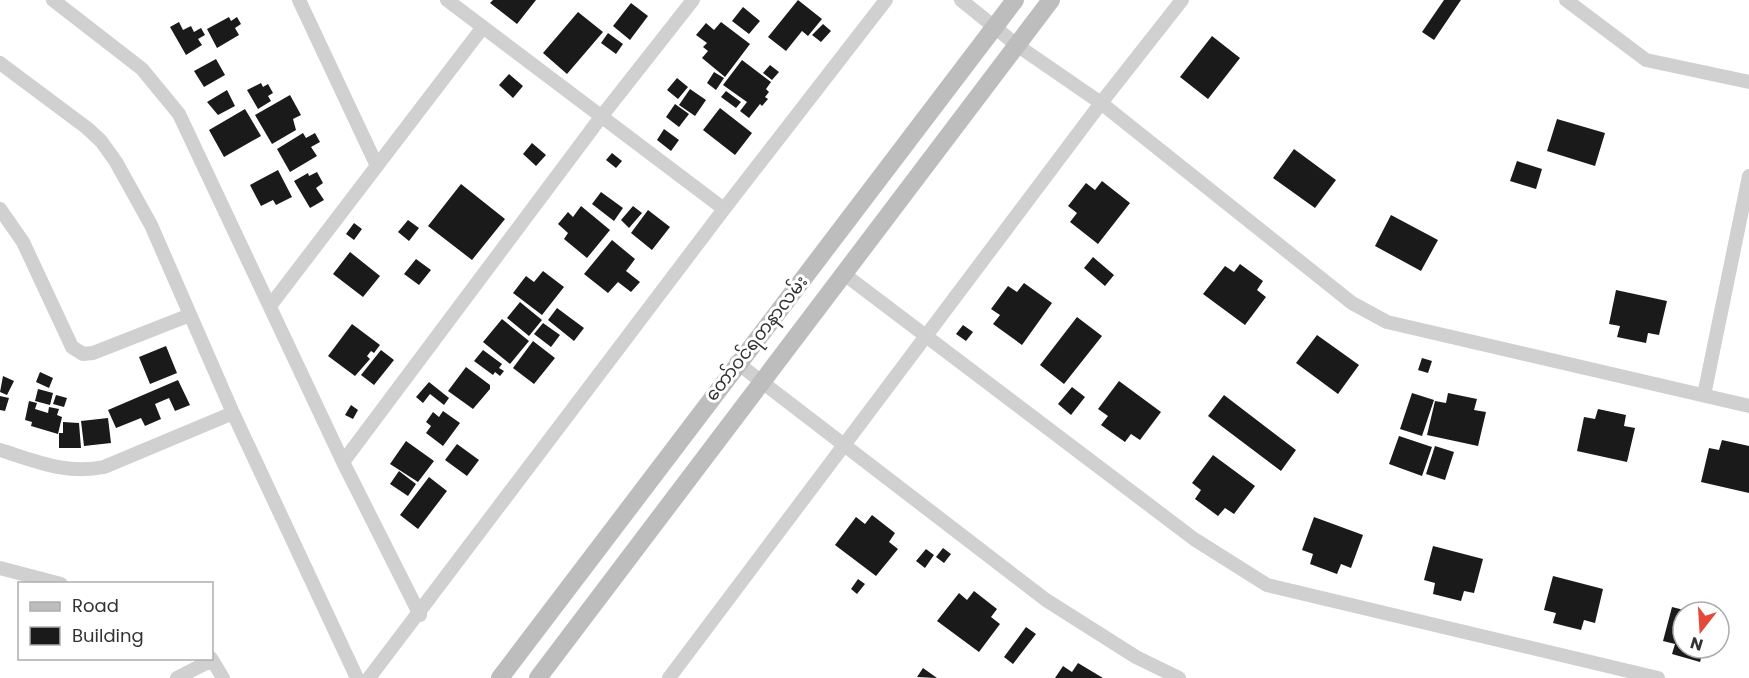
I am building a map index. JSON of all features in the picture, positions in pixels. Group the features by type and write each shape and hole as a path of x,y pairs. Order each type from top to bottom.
{"main road":[{"name":"တော်ဝင်ရတနာလမ်း","path":"500,678 736,362 1015,0"},
{"name":"တော်ဝင်ရတနာလမ်း","path":"538,678 1052,0"}],"street":[{"path":"52,0 142,69 164,92 179,114 343,462 420,615"},
{"path":"299,0 377,166"},
{"path":"447,0 724,209"},
{"path":"343,462 601,117 693,0"},
{"path":"369,678 420,615 724,209 886,0"},
{"path":"962,0 1018,46 1101,103 1352,303 1387,322 1428,334 1749,406"},
{"path":"669,678 1101,103 1182,0"},
{"path":"1566,0 1646,60 1749,82"},
{"path":"270,306 483,27"},
{"path":"0,63 101,141 151,225 233,413 357,678"},
{"path":"1704,395 1749,176"},
{"path":"0,209 23,242 72,347 83,354 101,350 190,315"},
{"path":"844,274 1194,539 1267,585 1658,678"},
{"path":"736,362 845,443 1046,600 1136,657 1179,678"},
{"path":"0,450 67,470 84,472 104,467 233,413"},
{"path":"0,568 54,582"},
{"path":"177,678 210,660"},
{"path":"213,660 223,678"}],"building":[{"path":"493,0 536,0 517,24 490,3"},
{"path":"798,0 822,19 808,36 802,31 786,51 768,37"},
{"path":"1444,0 1461,0 1434,40 1422,32"},
{"path":"631,3 648,16 630,40 613,26"},
{"path":"743,7 760,21 749,34 732,21"},
{"path":"578,12 603,32 567,74 543,53"},
{"path":"229,17 231,21 237,17 241,24 235,28 239,35 217,48 207,29"},
{"path":"179,22 183,30 191,26 194,32 201,28 205,35 198,39 202,45 186,55 170,27"},
{"path":"721,22 750,44 725,77 702,58 708,51 703,47 707,43 696,35 706,23 714,30"},
{"path":"823,24 831,31 821,42 812,35"},
{"path":"608,33 623,44 616,54 601,43"},
{"path":"1212,36 1240,58 1208,99 1180,77"},
{"path":"216,59 225,75 204,87 194,71"},
{"path":"742,60 771,82 766,89 769,92 765,97 768,99 762,106 760,104 749,118 740,111 747,102 723,85"},
{"path":"770,65 779,72 772,80 763,73"},
{"path":"714,72 724,78 716,90 707,83"},
{"path":"509,74 523,86 513,98 499,85"},
{"path":"677,78 688,87 678,99 667,90"},
{"path":"261,83 263,87 268,84 273,93 268,96 271,101 258,109 247,90"},
{"path":"690,89 706,100 695,116 679,105"},
{"path":"227,90 235,106 218,115 207,102"},
{"path":"726,91 741,102 736,108 721,97"},
{"path":"290,95 301,115 293,119 296,130 272,144 255,115"},
{"path":"675,104 689,114 679,127 666,117"},
{"path":"720,108 752,133 735,155 703,130"},
{"path":"245,109 261,136 224,157 209,130"},
{"path":"1557,119 1605,133 1595,166 1547,151"},
{"path":"664,129 679,140 671,151 657,140"},
{"path":"303,133 306,138 315,133 320,142 311,147 317,156 290,172 277,149"},
{"path":"532,143 546,155 536,166 523,154"},
{"path":"1294,149 1336,180 1315,208 1273,178"},
{"path":"612,153 622,161 616,168 606,160"},
{"path":"1517,161 1542,169 1536,189 1510,181"},
{"path":"278,170 292,197 276,205 273,200 261,206 250,185"},
{"path":"317,172 323,183 316,188 324,200 310,208 294,181 308,173 309,176"},
{"path":"1102,181 1130,203 1098,244 1070,222 1077,213 1068,206 1086,183 1095,190"},
{"path":"461,184 505,219 472,260 428,226"},
{"path":"601,192 623,208 614,221 592,204"},
{"path":"581,206 610,230 587,258 564,239 568,233 558,224 568,212 573,217"},
{"path":"633,206 642,213 629,228 621,220"},
{"path":"648,210 670,227 652,250 631,233"},
{"path":"1391,215 1438,240 1421,271 1375,246"},
{"path":"408,220 419,228 409,241 398,232"},
{"path":"354,223 362,229 354,240 346,234"},
{"path":"612,240 635,259 626,271 640,282 631,292 618,282 608,293 584,274"},
{"path":"350,252 380,276 363,297 333,274"},
{"path":"1093,257 1114,275 1105,286 1084,268"},
{"path":"416,259 431,270 419,285 404,274"},
{"path":"1240,264 1263,281 1257,290 1266,297 1245,325 1203,294 1225,266 1234,272"},
{"path":"543,271 564,287 542,315 513,293 526,276 534,282"},
{"path":"1024,283 1052,303 1022,345 993,324 1000,315 991,309 1008,286 1017,292"},
{"path":"1616,290 1667,301 1659,335 1648,333 1646,343 1617,337 1620,326 1609,324"},
{"path":"520,302 542,320 529,336 507,318"},
{"path":"557,308 584,328 574,341 548,320"},
{"path":"1077,317 1102,336 1064,384 1040,365"},
{"path":"502,319 529,341 510,364 483,342"},
{"path":"543,323 560,335 551,347 534,334"},
{"path":"352,324 380,345 374,353 371,351 367,356 370,359 355,376 328,356"},
{"path":"963,325 973,332 966,341 956,334"},
{"path":"1317,335 1359,365 1338,394 1296,363"},
{"path":"533,341 555,358 534,384 513,368"},
{"path":"166,346 177,373 150,384 139,357"},
{"path":"381,350 394,360 374,385 361,375"},
{"path":"483,350 502,364 499,368 504,371 500,376 495,372 493,375 474,361"},
{"path":"1422,358 1432,361 1428,373 1418,370"},
{"path":"466,367 490,385 490,389 473,409 448,391"},
{"path":"40,372 53,378 49,388 36,382"},
{"path":"3,376 14,381 7,395 0,392"},
{"path":"178,380 190,405 175,411 169,398 155,404 161,419 145,426 141,418 116,428 108,410"},
{"path":"1119,381 1161,412 1140,440 1131,434 1125,442 1101,425 1108,416 1098,409"},
{"path":"429,382 449,398 444,405 430,394 423,403 416,397"},
{"path":"1072,387 1085,397 1071,415 1058,404"},
{"path":"38,389 53,393 50,405 35,401"},
{"path":"1412,393 1434,400 1422,436 1400,429"},
{"path":"1448,393 1477,399 1474,410 1486,412 1478,446 1427,435 1435,401 1446,403"},
{"path":"56,395 67,398 64,407 53,404"},
{"path":"1224,395 1296,450 1281,471 1208,416"},
{"path":"0,396 9,398 5,411 0,410"},
{"path":"29,401 37,403 35,409 48,413 49,407 59,409 57,415 62,417 58,434 31,426 32,422 25,420"},
{"path":"351,405 358,410 353,419 345,415"},
{"path":"1598,409 1626,415 1624,426 1635,428 1627,462 1577,451 1584,417 1595,419"},
{"path":"443,411 460,423 443,446 426,433 431,426 426,422 433,412 439,417"},
{"path":"108,418 111,443 84,446 81,421"},
{"path":"63,422 79,423 81,448 59,448 59,433 63,433"},
{"path":"1399,436 1432,447 1422,476 1389,464"},
{"path":"1722,440 1749,446 1749,493 1701,482 1709,448 1719,450"},
{"path":"406,441 434,461 418,482 390,464"},
{"path":"457,444 479,460 467,476 445,460"},
{"path":"1435,446 1454,452 1445,480 1426,474"},
{"path":"1213,455 1255,486 1234,514 1225,508 1218,516 1195,499 1201,490 1192,483"},
{"path":"399,471 416,484 408,496 390,484"},
{"path":"429,477 447,491 418,529 400,515"},
{"path":"872,515 895,533 889,542 898,549 876,576 835,545 856,517 865,524"},
{"path":"1314,517 1363,535 1351,568 1341,564 1337,574 1310,564 1313,554 1302,550"},
{"path":"1433,546 1483,559 1474,593 1464,591 1461,601 1433,594 1435,583 1424,580"},
{"path":"943,548 951,554 944,563 936,557"},
{"path":"926,549 934,555 925,568 916,561"},
{"path":"1553,576 1603,589 1595,623 1584,620 1581,630 1553,623 1556,613 1544,610"},
{"path":"858,579 865,584 857,594 851,589"},
{"path":"974,591 997,609 991,617 1000,624 979,652 937,621 959,593 967,600"},
{"path":"1671,611 1671,643 1663,641"},
{"path":"1026,627 1036,634 1013,664 1004,657"},
{"path":"1078,663 1103,678 1055,678 1063,666 1072,672"},
{"path":"923,668 937,678 917,677"}]}
